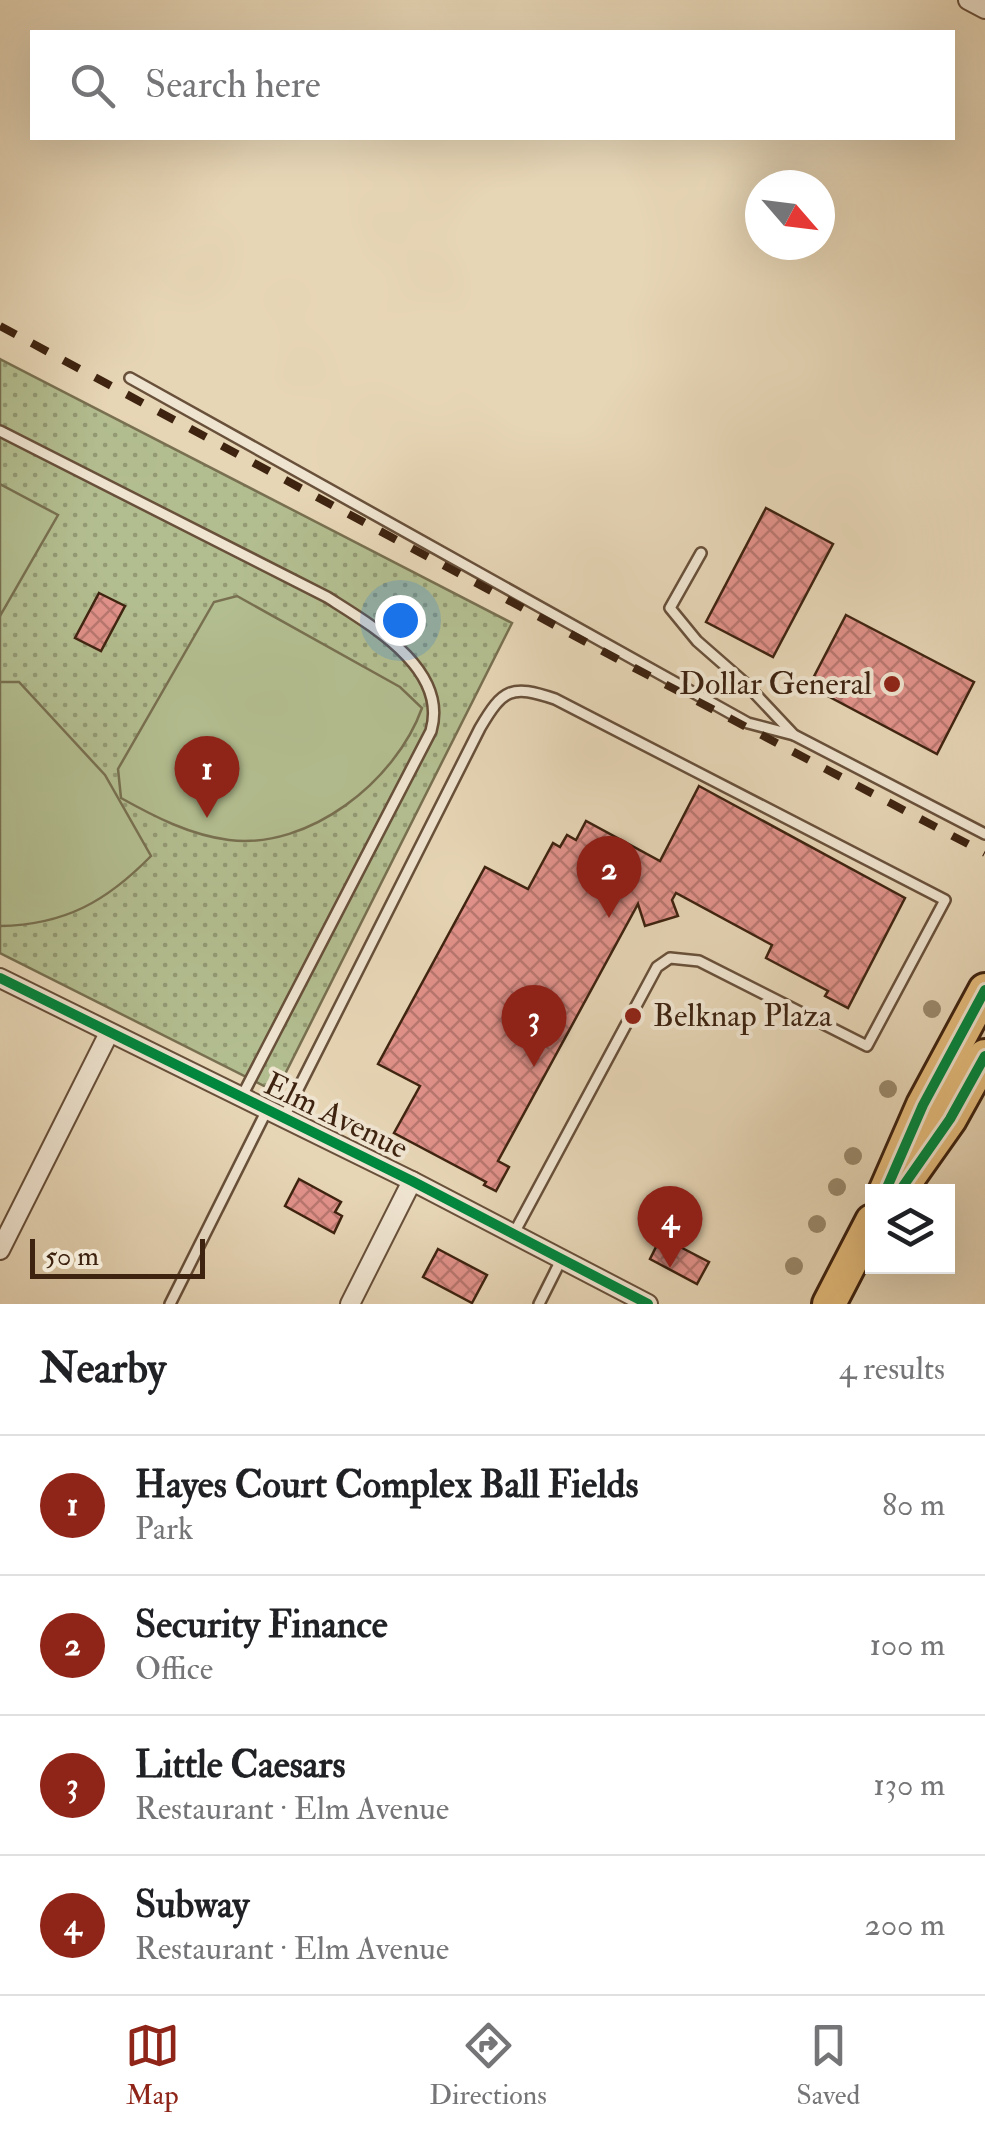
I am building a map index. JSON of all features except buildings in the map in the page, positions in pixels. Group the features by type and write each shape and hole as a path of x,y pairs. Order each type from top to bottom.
{"highway":[{"path":"905,1184 950,1119 971,1073 985,990"},
{"path":"891,1184 971,1073"},
{"path":"829,1304 865,1238"}],"street":[{"path":"968,0 985,9"},
{"name":"Elm Avenue","path":"0,978 648,1304"},
{"path":"0,1250 108,1033"},
{"path":"350,1304 412,1182"}],"lane":[{"path":"130,378 739,718 794,736 985,834"},
{"path":"0,431 373,626 421,674 432,696 436,715 431,732 241,1098"},
{"path":"701,553 670,608 708,652 794,736"},
{"path":"170,1304 480,728 496,701 508,692 534,692 554,700 945,900 867,1046 700,960 670,958 657,967 514,1235"},
{"path":"539,1304 561,1260"}],"green space":[{"path":"0,359 512,623 276,1092 0,953"},
{"path":"0,484 58,515 0,616"},
{"path":"237,596 400,687 422,708 392,761 346,805 289,834 259,840 229,840 200,834 147,812 121,798 118,769 214,602"},
{"path":"0,682 19,682 105,775 151,856 118,886 83,908 23,925 0,926"}],"railway":[{"path":"0,326 985,853"}],"cycle path":[{"path":"0,978 412,1181 648,1304"},
{"path":"888,1184 923,1105 985,990"},
{"path":"905,1184 950,1119 985,1056"}],"place":[{"name":"Dollar General","path":"892,684"},
{"name":"Hayes Court Complex Ball Fields","path":"207,818"},
{"name":"Security Finance","path":"609,918"},
{"name":"Belknap Plaza","path":"633,1016"},
{"name":"Little Caesars","path":"534,1067"},
{"name":"Subway","path":"670,1268"}]}
